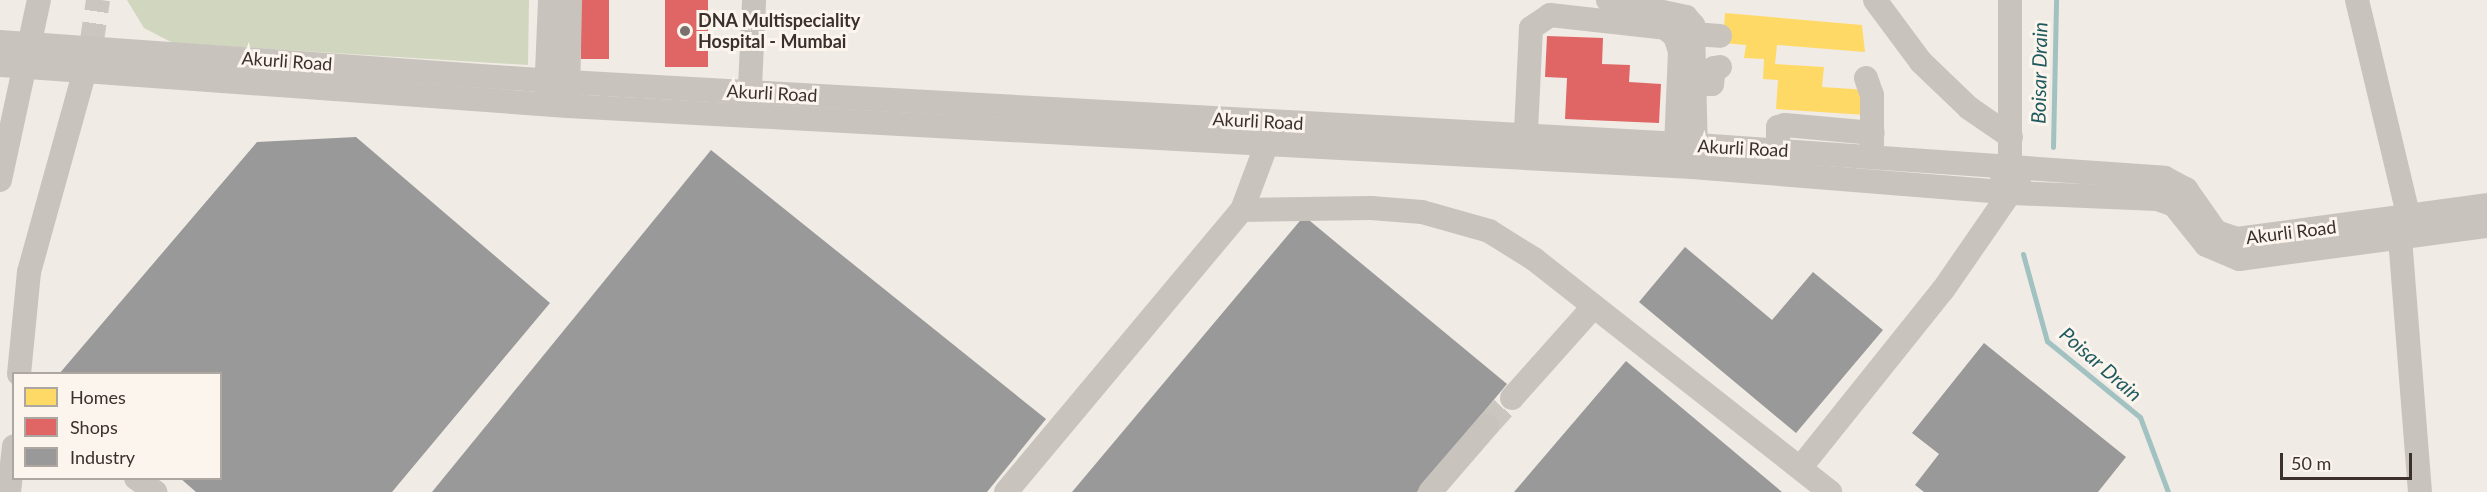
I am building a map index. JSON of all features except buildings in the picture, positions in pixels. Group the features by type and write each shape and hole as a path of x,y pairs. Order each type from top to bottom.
{"street":[{"path":"0,180 39,0"},
{"path":"550,0 557,93"},
{"path":"557,93 570,0"},
{"path":"749,116 754,0"},
{"path":"1608,0 1686,17 1693,34 1696,84 1690,152"},
{"path":"1875,0 1922,62 1969,108 2011,137"},
{"path":"1802,467 2002,198 2018,166 2011,137 2010,0"},
{"path":"2357,0 2408,214"},
{"path":"1525,146 1531,28 1550,15 1598,18 1665,28 1675,36 1680,51 1690,152"},
{"path":"1693,34 1720,36"},
{"name":"Akurli Road","path":"0,42 29,42 369,67 557,93 679,100 749,116 847,109"},
{"path":"19,372 29,272 90,47"},
{"path":"277,85 279,61"},
{"path":"0,65 368,92 557,93"},
{"path":"368,92 369,67"},
{"path":"1696,84 1712,84 1714,68 1720,67"},
{"path":"1866,78 1884,182"},
{"name":"Akurli Road","path":"679,100 749,92 847,109 1525,146 1690,152 1878,149 2018,166 2164,178 2186,189 2216,232 2237,239 2487,205"},
{"path":"1006,492 1242,210 1271,133"},
{"name":"Akurli Road","path":"1690,152 2002,198 2157,199 2174,205 2206,245 2239,259 2487,226"},
{"path":"1242,210 1371,208 1460,220 1490,231 1534,259 1802,467 1830,492"},
{"path":"2400,238 2420,492"},
{"path":"1512,398 1594,306"},
{"path":"1430,492 1487,426"},
{"path":"9,492 12,464"},
{"path":"139,480 154,492"}],"green space":[{"path":"127,0 529,0 528,65 173,43 144,28"}],"waterway":[{"name":"Boisar Drain","path":"2053,147 2056,0"},
{"name":"Poisar Drain","path":"2023,254 2047,341 2140,417 2168,492"}],"tunnel":[{"path":"91,47 98,0"},
{"path":"1487,426 1512,398"}],"place":[{"name":"DNA Multispeciality Hospital - Mumbai","path":"685,31"}]}
